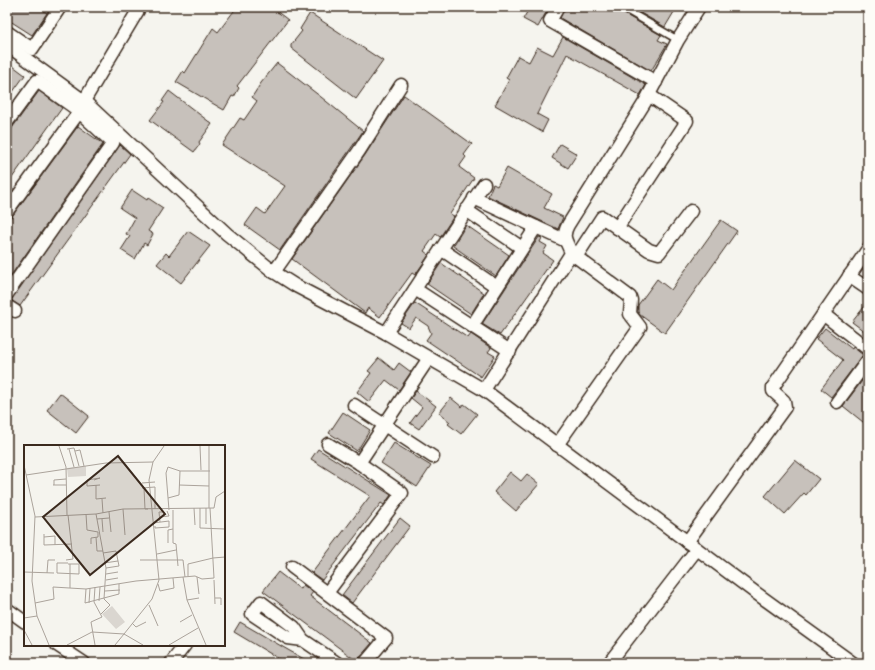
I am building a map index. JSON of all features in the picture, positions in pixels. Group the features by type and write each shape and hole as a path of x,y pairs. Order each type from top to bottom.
{"street":[{"path":"9,203 79,107 140,7"},
{"path":"558,7 548,26 656,82"},
{"path":"564,240 565,229 649,95 678,40 699,7"},
{"path":"7,32 32,49 59,8"},
{"path":"7,45 227,234 274,272 296,286 386,332 484,390 687,542 853,663"},
{"path":"7,122 37,81 79,107 113,143 7,294"},
{"path":"274,272 359,151 401,85"},
{"path":"617,228 687,121 649,95"},
{"path":"386,332 484,184"},
{"path":"474,198 564,240 574,255 630,297 630,314 640,327 557,445"},
{"path":"466,210 522,248"},
{"path":"484,390 574,255 602,218 649,250 659,253 691,211"},
{"path":"472,326 536,227"},
{"path":"441,249 497,287"},
{"path":"687,542 785,407 784,401 774,391 773,387 868,249"},
{"path":"850,276 868,289"},
{"path":"415,289 510,350"},
{"path":"823,314 868,349"},
{"path":"359,463 429,358"},
{"path":"836,402 868,360"},
{"path":"354,405 433,458"},
{"path":"327,593 402,493 359,463 328,444"},
{"path":"609,663 697,549"},
{"path":"292,568 386,638 365,663"},
{"path":"7,609 24,621"},
{"path":"303,640 338,663"},
{"path":"58,646 84,663"},
{"path":"171,663 184,646"}],"lane":[{"path":"621,7 678,40"}],"building":[{"path":"7,7 38,7 47,13 32,35 7,19"},
{"path":"237,7 271,7 288,20 237,86 239,88 234,97 232,96 224,110 176,82 183,71 185,73 213,28 218,32"},
{"path":"530,7 549,7 538,27 523,19"},
{"path":"565,7 617,7 619,11 661,35 658,40 667,44 651,71 560,18"},
{"path":"630,7 677,7 665,27"},
{"path":"310,13 383,61 356,99 291,48 291,45 302,31 300,29"},
{"path":"563,37 646,85 640,95 567,54 537,114 548,120 542,132 495,105 509,80 506,78 518,56 529,62 537,47 553,55"},
{"path":"277,63 363,131 280,250 245,225 257,208 265,214 285,186 222,145 240,118 244,120 257,101 252,97"},
{"path":"13,66 25,75 7,100 7,75"},
{"path":"39,91 62,108 7,185 7,135"},
{"path":"169,91 212,124 199,142 200,144 194,152 150,120 164,102 162,101"},
{"path":"404,95 472,144 464,155 466,157 459,167 474,178 450,214 454,216 440,237 436,234 424,251 429,255 415,275 412,273 380,317 368,308 365,313 292,259 365,155"},
{"path":"78,126 103,144 7,281 7,220 13,215"},
{"path":"560,144 577,154 568,168 552,158"},
{"path":"120,145 130,154 20,306 11,300"},
{"path":"507,168 552,194 544,208 563,217 558,229 488,196 493,184 497,186"},
{"path":"132,190 163,208 148,231 153,234 147,245 144,243 135,259 121,250 130,236 126,234 135,218 120,208"},
{"path":"721,220 737,231 665,333 640,315 638,312 638,305 657,279 671,290"},
{"path":"466,225 509,255 496,276 453,246"},
{"path":"188,231 210,246 181,283 157,264 166,253 169,256"},
{"path":"539,237 542,238 540,242 547,246 543,253 553,260 500,335 482,324"},
{"path":"441,263 484,293 471,314 427,284"},
{"path":"868,302 868,334 852,322"},
{"path":"415,303 468,338 471,334 491,348 488,352 495,356 481,377 426,340 431,333 428,326 416,318 409,328 401,323"},
{"path":"825,328 852,349 853,347 863,355 831,397 821,389 843,360 816,339"},
{"path":"379,358 394,370 399,363 411,372 399,390 386,380 369,402 357,392 371,373 368,371"},
{"path":"868,373 868,426 843,406"},
{"path":"416,391 436,406 419,429 410,423 422,407 411,398"},
{"path":"60,393 89,416 76,433 47,410"},
{"path":"451,398 462,407 464,404 477,414 461,434 448,424 450,422 439,413"},
{"path":"343,412 370,430 357,451 329,433"},
{"path":"394,443 431,466 417,487 381,463"},
{"path":"318,449 391,495 384,505 381,503 322,580 312,573 370,496 311,459"},
{"path":"795,460 819,479 806,495 804,493 785,514 765,496"},
{"path":"510,472 521,481 527,474 539,484 516,511 494,492"},
{"path":"400,518 410,526 352,603 342,595"},
{"path":"278,572 300,589 303,585 313,592 310,596 372,643 359,658 358,662 263,591"},
{"path":"240,622 311,663 286,663 234,632"}]}
